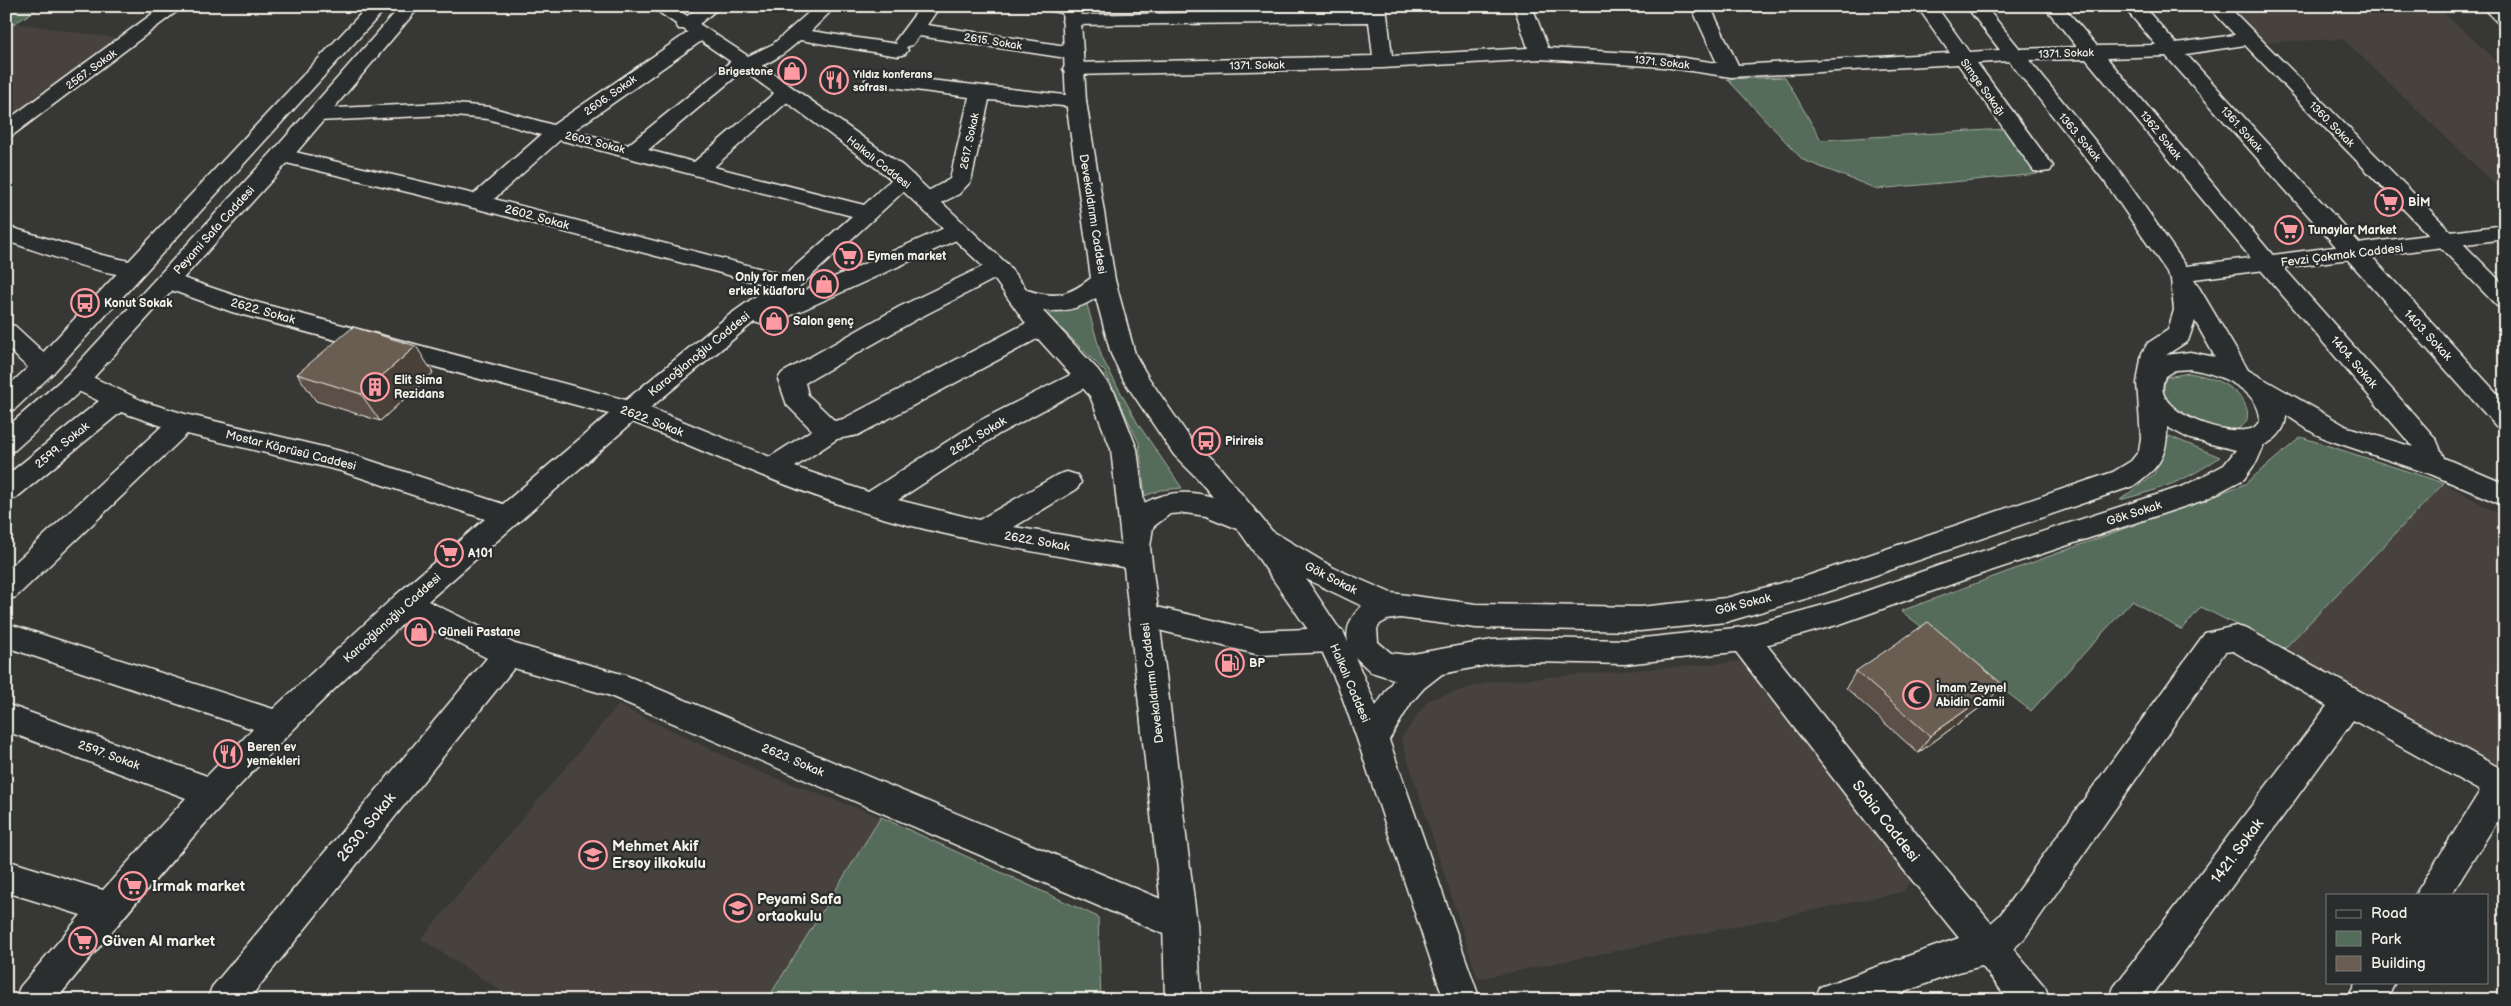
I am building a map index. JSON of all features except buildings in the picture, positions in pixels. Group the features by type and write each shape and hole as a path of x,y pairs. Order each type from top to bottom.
{"street":[{"name":"2567. Sokak","path":"6,131 175,6"},
{"path":"6,403 44,367 379,6"},
{"name":"Peyami Safa Caddesi","path":"6,443 77,380 282,156 412,6"},
{"name":"Halkalı Caddesi","path":"659,6 744,63 905,180 998,268 1041,326 1088,375"},
{"name":"2606. Sokak","path":"478,202 556,132 693,29 695,20 712,6"},
{"path":"632,152 744,63 780,48 827,6"},
{"path":"931,6 875,80 1076,101"},
{"path":"1523,6 1540,53"},
{"path":"1700,6 1731,71"},
{"name":"Simge Sokağı","path":"1926,6 2042,166"},
{"name":"1363. Sokak","path":"1975,6 2012,55 2114,178 2180,272 2245,380"},
{"name":"1362. Sokak","path":"2054,6 2268,264"},
{"name":"1361. Sokak","path":"2132,6 2352,252"},
{"name":"1360. Sokak","path":"2217,6 2505,300"},
{"path":"2490,6 2505,19"},
{"path":"1067,10 1377,11 1383,62"},
{"name":"Devekaldırımı Caddesi","path":"1067,10 1076,101 1103,280 1123,354 1156,410"},
{"name":"2615. Sokak","path":"914,29 1073,61"},
{"path":"796,34 898,50"},
{"name":"1371. Sokak","path":"1073,61 1383,62 1540,53 1664,61 1731,71 2012,55 2170,50 2248,39"},
{"name":"2617. Sokak","path":"927,201 951,189 960,181 980,92"},
{"path":"699,169 786,93"},
{"name":"2603. Sokak","path":"317,115 443,109 490,113 556,132 869,213"},
{"name":"2602. Sokak","path":"282,156 478,202 790,284"},
{"name":"Karaoğlanoğlu Caddesi","path":"32,1000 109,908 212,793 278,724 406,603 630,410 737,322 790,284 905,180"},
{"path":"737,322 774,313 957,231"},
{"name":"Fevzi Çakmak Caddesi","path":"2180,272 2268,264 2352,252 2448,242 2505,232"},
{"path":"6,233 99,262 134,269"},
{"name":"1403. Sokak","path":"2352,252 2505,419"},
{"name":"1404. Sokak","path":"2268,264 2427,446 2433,464"},
{"path":"830,432 796,399 791,379 908,313 998,268"},
{"name":"Gök Sokak","path":"1254,530 1324,576 1387,604 1476,616 1640,619 1726,610 1805,588 2123,479 2146,463 2156,436 2150,358 2154,351 2179,335 2186,310 2180,272"},
{"path":"1018,296 1044,304 1070,303 1089,293 1103,280"},
{"name":"2622. Sokak","path":"168,281 241,306 630,410 772,470 871,504 982,532 1135,554"},
{"path":"772,470 830,432 849,428 1041,326"},
{"path":"6,332 44,367"},
{"path":"2335,432 2245,380 2204,363 2172,362 2160,366 2151,383 2159,408 2190,430 2227,440 2259,436 2306,426 2335,432 2433,464 2476,481 2505,496"},
{"name":"Devekaldırımı Caddesi","path":"1088,375 1102,393 1124,449 1180,924 1183,1000"},
{"name":"2621. Sokak","path":"871,504 990,427 1088,375"},
{"name":"Mostar Köprüsü Caddesi","path":"77,380 136,408 182,423 344,462 508,516"},
{"name":"Gök Sokak","path":"1373,739 1400,694 1413,679 1432,664 1492,652 1534,650 1625,652 1744,640 1840,612 1987,561 2194,493 2234,472 2259,436 2272,424 2272,412 2266,399 2245,380"},
{"name":"2599. Sokak","path":"6,491 118,400"},
{"name":"Halkalı Caddesi","path":"1156,410 1183,448 1207,471 1254,530 1332,640 1354,688 1373,739 1462,1000"},
{"path":"6,589 182,423"},
{"path":"982,532 1067,482"},
{"path":"1135,554 1139,526 1146,516 1156,508 1168,504 1199,504 1217,508 1254,530"},
{"path":"1962,534 1987,561"},
{"name":"2623. Sokak","path":"406,603 508,654 614,684 1180,924"},
{"path":"1399,606 1382,609 1370,616 1364,625 1363,644 1369,655 1384,664 1417,667 1432,664"},
{"path":"1144,616 1260,643 1332,640"},
{"path":"6,635 278,724"},
{"path":"1833,1000 1955,956 1988,947 2012,927 2216,642 2236,638 2503,787 2433,894"},
{"name":"Sabia Caddesi","path":"1744,640 1907,848 2032,1000"},
{"name":"2630. Sokak","path":"225,1000 508,654"},
{"name":"1421. Sokak","path":"2127,1000 2348,702"},
{"name":"2597. Sokak","path":"6,717 212,793"},
{"path":"6,876 109,908"},
{"path":"2366,1000 2375,984"}],"shaded area":[{"path":"2230,6 2436,6 2505,68 2505,194 2343,39 2265,42"},
{"path":"16,23 121,39 6,122 6,29"},
{"path":"2444,483 2505,517 2505,756 2497,768 2284,649"},
{"path":"1772,659 1928,856 1903,892 1478,979 1401,739 1428,700 1488,682"},
{"path":"618,705 759,772 881,817 767,1000 515,1000 421,939"}],"green space":[{"path":"6,6 42,6 6,29"},
{"path":"1785,77 1821,140 2004,129 2038,174 1877,189 1803,160 1727,79"},
{"path":"1086,301 1102,358 1138,424 1182,488 1160,490 1145,496 1139,443 1105,372 1048,315"},
{"path":"2189,373 2214,379 2232,389 2243,401 2247,413 2245,423 2236,429 2220,431 2198,426 2164,401 2162,384 2167,377"},
{"path":"2169,436 2220,457 2196,472 2173,483 2120,500 2154,474"},
{"path":"2301,437 2444,483 2284,649 2201,607 2182,630 2132,601 2031,711 1901,611 2245,484"},
{"path":"881,817 1098,917 1101,1000 767,1000"}],"place":[{"name":"Brigestone","path":"792,71"},
{"name":"Yıldız konferans sofrası","path":"834,80"},
{"name":"BİM","path":"2389,202"},
{"name":"Tunaylar Market","path":"2289,230"},
{"name":"Eymen market","path":"848,256"},
{"name":"Only for men erkek küaforu","path":"824,284"},
{"name":"Konut Sokak","path":"85,303"},
{"name":"Salon genç","path":"774,321"},
{"name":"Elit Sima Rezidans","path":"375,387"},
{"name":"Pirireis","path":"1206,441"},
{"name":"A101","path":"449,553"},
{"name":"Güneli Pastane","path":"419,632"},
{"name":"BP","path":"1230,663"},
{"name":"İmam Zeynel Abidin Camii","path":"1917,695"},
{"name":"Beren ev yemekleri","path":"228,754"},
{"name":"Mehmet Akif Ersoy ilkokulu","path":"593,855"},
{"name":"Irmak market","path":"133,886"},
{"name":"Peyami Safa ortaokulu","path":"738,908"},
{"name":"Güven Al market","path":"83,941"}]}
